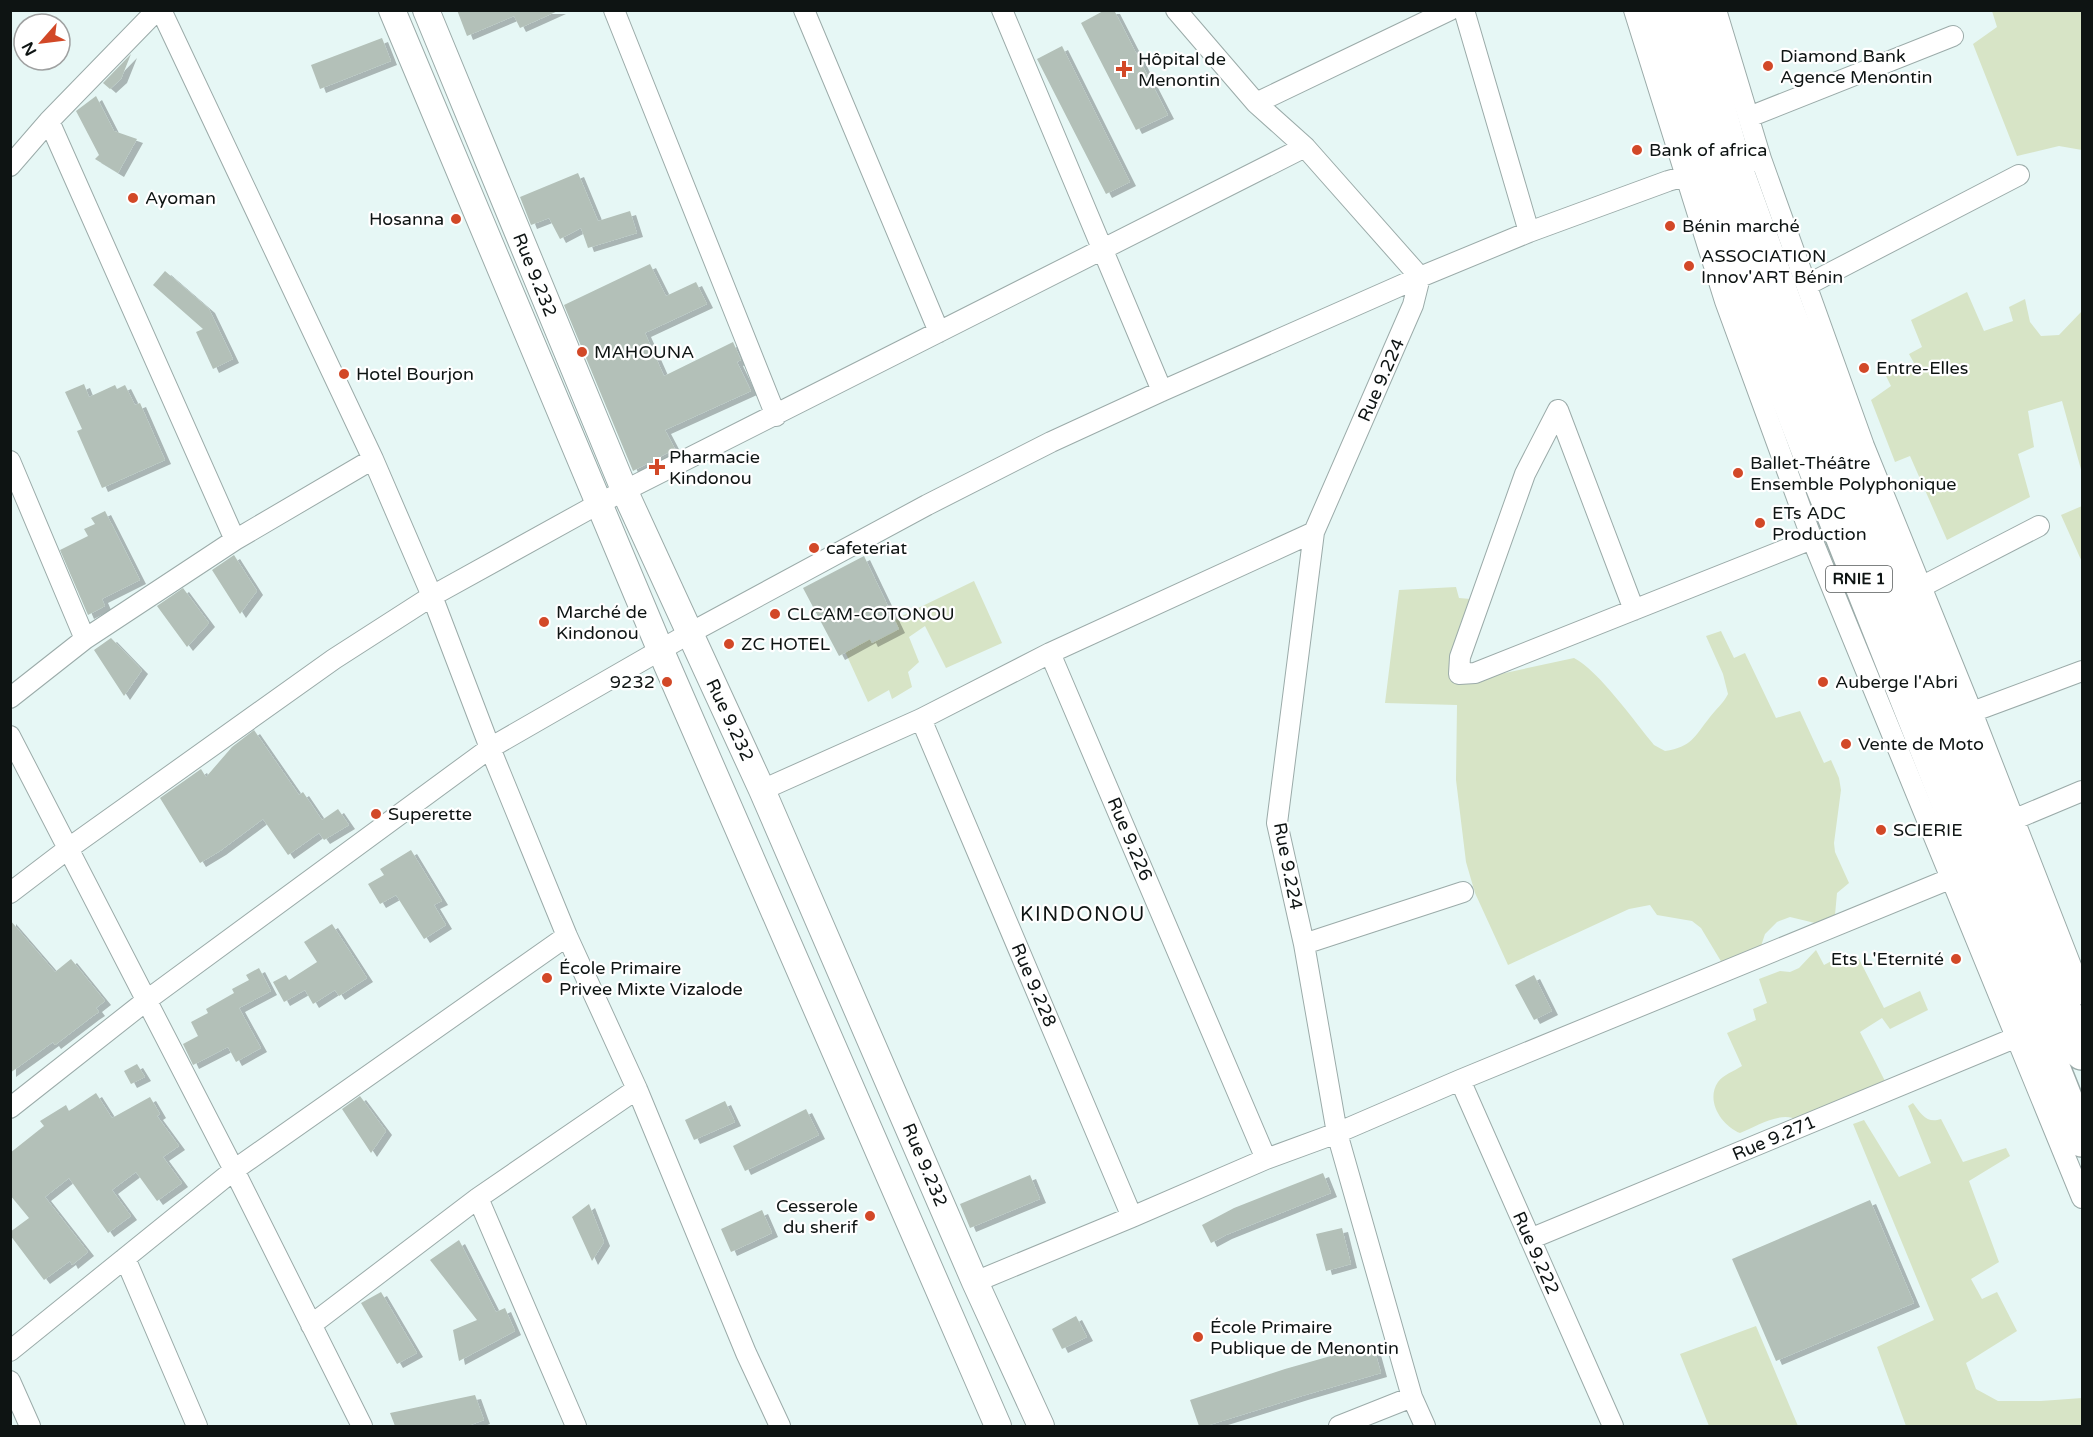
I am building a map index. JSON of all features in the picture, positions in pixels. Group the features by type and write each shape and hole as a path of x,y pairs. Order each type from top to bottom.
{"highway":[{"name":"RNIE 1","path":"1657,10 1695,173 1723,230 2082,1140"},
{"name":"RNIE 1","path":"1691,10 1748,162 1843,454 2082,1053"}],"street":[{"path":"10,166 49,121 159,10 373,459 432,596 490,748 567,936 637,1089 746,1353 780,1426"},
{"name":"Rue 9.232","path":"392,10 660,649 998,1426"},
{"name":"Rue 9.232","path":"426,10 625,492 762,789 975,1282 1041,1426"},
{"path":"614,10 776,416"},
{"path":"804,10 939,332"},
{"path":"1002,10 1162,391"},
{"path":"1176,10 1256,103 1305,147 1420,277"},
{"path":"1256,103 1450,10"},
{"path":"1464,10 1529,232"},
{"path":"1634,10 1695,173 1725,301 1812,539 2082,1198"},
{"path":"1716,10 1749,117 1748,162 1807,285 1864,446 1972,712 2082,994"},
{"path":"1749,117 1953,36"},
{"path":"49,121 235,540"},
{"path":"10,893 334,658 432,596 600,503 1305,147"},
{"path":"10,1108 147,1000 490,748 660,649 927,505 1051,442 1162,391 1420,277 1529,232 1695,173 1748,162"},
{"path":"1807,285 2019,175"},
{"name":"Rue 9.224","path":"1420,277 1413,305 1314,532 1276,823 1304,944 1337,1133 1412,1397 1425,1426"},
{"path":"1634,610 1558,410 1525,474 1460,657 1459,674 1475,673 1634,610 1812,539"},
{"path":"10,698 86,639 235,540 373,459"},
{"path":"10,461 86,639"},
{"path":"1922,587 2039,526"},
{"path":"762,789 921,718 1050,653 1314,532"},
{"name":"Rue 9.226","path":"1050,653 1266,1159"},
{"path":"1972,712 2082,670"},
{"name":"Rue 9.228","path":"921,718 1132,1217"},
{"path":"10,736 234,1170 362,1426"},
{"path":"2013,820 2082,791"},
{"path":"975,1282 1266,1159 1337,1133 1460,1080 1952,878"},
{"path":"1304,944 1463,892"},
{"path":"10,1351 234,1170 567,936"},
{"name":"Rue 9.271","path":"1530,1239 2017,1037"},
{"name":"Rue 9.222","path":"1460,1080 1613,1426"},
{"path":"311,1325 478,1198 637,1089"},
{"path":"478,1198 576,1426"},
{"path":"125,1258 197,1426"},
{"path":"10,1381 30,1426"},
{"path":"1339,1426 1412,1397"}],"green space":[{"path":"1992,11 2082,11 2082,150 2059,146 2017,156 1973,44 1997,27"},
{"path":"1967,292 1984,331 2013,321 2009,307 2025,299 2030,322 2041,336 2059,335 2082,311 2082,473 2062,401 2028,411 2034,447 2018,454 2030,497 1947,540 1910,456 1895,462 1871,400 1891,386 1886,376 1914,363 1909,354 1922,347 1911,320"},
{"path":"2082,506 2082,562 2061,515"},
{"path":"974,581 1002,643 946,668 925,626 909,637 919,662 908,672 912,687 892,699 889,690 868,702 842,645"},
{"path":"1456,587 1459,598 1471,599 1455,669 1491,676 1574,658 1594,673 1654,745 1665,751 1681,747 1692,740 1728,694 1723,674 1706,636 1721,631 1734,658 1745,653 1776,718 1800,711 1824,763 1831,760 1839,778 1841,790 1834,843 1835,852 1849,883 1837,893 1835,915 1815,923 1790,917 1777,922 1765,934 1760,949 1722,963 1701,928 1692,921 1657,915 1650,905 1629,909 1508,965 1475,893 1466,862 1456,780 1457,705 1385,703 1399,590"},
{"path":"1816,950 1824,965 1841,956 1847,965 1859,959 1884,1008 1920,991 1928,1010 1890,1029 1882,1018 1860,1032 1886,1083 1797,1120 1791,1117 1776,1118 1740,1133 1733,1130 1717,1112 1713,1097 1718,1082 1742,1066 1727,1033 1756,1020 1753,1009 1767,1003 1759,979 1780,971 1790,972 1799,968"},
{"path":"1913,1103 1928,1119 1941,1119 1963,1162 2006,1148 2010,1156 1969,1181 1999,1262 1971,1279 1982,1299 1997,1292 2017,1331 1966,1363 1976,1389 1998,1401 2082,1398 2082,1426 1906,1426 1877,1347 1934,1320 1853,1124 1864,1120 1899,1177 1931,1163 1908,1106"},
{"path":"1756,1326 1798,1426 1709,1426 1680,1354"}],"building":[{"path":"457,10 560,10 520,28 514,16 467,36"},
{"name":"Hôpital de Menontin","path":"1105,10 1114,10 1168,115 1136,130 1081,23"},
{"path":"382,38 391,61 320,89 311,65"},
{"path":"1062,46 1130,182 1106,194 1037,59"},
{"path":"131,54 121,79 110,89 103,83"},
{"path":"96,96 114,131 137,139 118,173 95,159 99,155 76,111"},
{"path":"578,173 598,221 630,211 637,233 588,248 581,228 560,239 549,218 531,225 520,197"},
{"path":"650,264 666,296 696,282 707,304 645,333 664,376 733,342 741,360 737,362 751,391 665,430 675,449 633,471 564,305"},
{"path":"165,271 209,309 233,359 213,369 196,332 203,329 153,285"},
{"path":"84,384 89,397 115,385 117,389 125,385 135,405 140,403 165,460 102,488 77,431 82,429 65,392"},
{"path":"105,511 140,580 102,599 105,606 88,615 60,550 88,536 84,529 95,524 91,518"},
{"path":"234,555 257,591 240,614 212,570"},
{"path":"864,556 899,629 872,643 870,639 839,656 803,588"},
{"path":"183,588 209,623 187,647 157,606"},
{"path":"111,638 142,670 124,696 94,650"},
{"path":"254,730 299,795 303,792 322,820 338,809 349,825 324,840 319,833 288,855 263,819 200,863 160,798 201,769 206,777 232,747"},
{"path":"411,850 442,901 434,905 446,925 424,939 396,895 380,904 368,884 384,875 380,869"},
{"path":"10,920 55,972 71,959 105,1001 96,1008 99,1012 55,1045 53,1042 10,1073"},
{"path":"332,924 367,978 339,996 335,990 313,1004 305,990 284,1002 273,982 286,975 289,980 317,962 304,942"},
{"path":"259,968 271,991 239,1008 261,1048 236,1062 228,1047 193,1065 183,1044 198,1036 191,1022 208,1013 206,1009 234,993 232,989 249,980 246,975"},
{"path":"1534,975 1552,1011 1534,1020 1515,985"},
{"path":"137,1064 145,1077 131,1084 124,1071"},
{"path":"96,1093 112,1118 150,1097 160,1114 157,1116 179,1146 163,1157 182,1183 157,1201 136,1172 112,1190 131,1216 108,1233 69,1178 45,1197 88,1252 72,1265 70,1261 44,1280 10,1235 10,1232 29,1218 10,1195 10,1153 44,1126 40,1121 66,1105 69,1111"},
{"path":"360,1096 386,1131 371,1153 342,1109"},
{"path":"725,1101 735,1122 694,1140 685,1120"},
{"path":"806,1109 819,1135 745,1171 733,1146"},
{"path":"1323,1173 1331,1193 1211,1243 1202,1225 1234,1208"},
{"path":"1030,1175 1040,1199 970,1228 960,1204"},
{"path":"1870,1200 1914,1303 1776,1361 1732,1259"},
{"path":"589,1204 604,1242 592,1261 572,1217"},
{"path":"762,1210 772,1233 731,1252 721,1229"},
{"path":"1342,1228 1351,1264 1326,1271 1316,1234"},
{"path":"459,1240 496,1312 505,1308 515,1331 459,1361 453,1330 477,1320 430,1260"},
{"path":"381,1292 417,1353 397,1364 361,1303"},
{"path":"1076,1316 1087,1337 1062,1349 1052,1329"},
{"path":"1373,1344 1381,1373 1206,1426 1199,1426 1190,1400 1285,1369"},
{"path":"475,1395 484,1420 468,1426 395,1426 390,1413"}],"place":[{"name":"Diamond Bank Agence Menontin","path":"1768,66"},
{"name":"Hôpital de Menontin","path":"1124,69"},
{"name":"Bank of africa","path":"1637,150"},
{"name":"Ayoman","path":"133,198"},
{"name":"Hosanna","path":"456,219"},
{"name":"Bénin marché","path":"1670,226"},
{"name":"ASSOCIATION Innov'ART Bénin","path":"1689,266"},
{"name":"MAHOUNA","path":"582,352"},
{"name":"Entre-Elles","path":"1864,368"},
{"name":"Hotel Bourjon","path":"344,374"},
{"name":"Pharmacie Kindonou","path":"657,467"},
{"name":"Ballet-Théâtre Ensemble Polyphonique","path":"1738,473"},
{"name":"ETs ADC Production","path":"1760,523"},
{"name":"cafeteriat","path":"814,548"},
{"name":"CLCAM-COTONOU","path":"775,614"},
{"name":"Marché de Kindonou","path":"544,622"},
{"name":"ZC HOTEL","path":"729,644"},
{"name":"9232","path":"667,682"},
{"name":"Auberge l'Abri","path":"1823,682"},
{"name":"Vente de Moto","path":"1846,744"},
{"name":"Superette","path":"376,814"},
{"name":"SCIERIE","path":"1881,830"},
{"name":"Ets L'Eternité","path":"1956,959"},
{"name":"École Primaire Privee Mixte Vizalode","path":"547,978"},
{"name":"Cesserole du sherif","path":"870,1216"},
{"name":"École Primaire Publique de Menontin","path":"1198,1337"}],"district":[{"name":"KINDONOU","path":"1083,915"}]}
